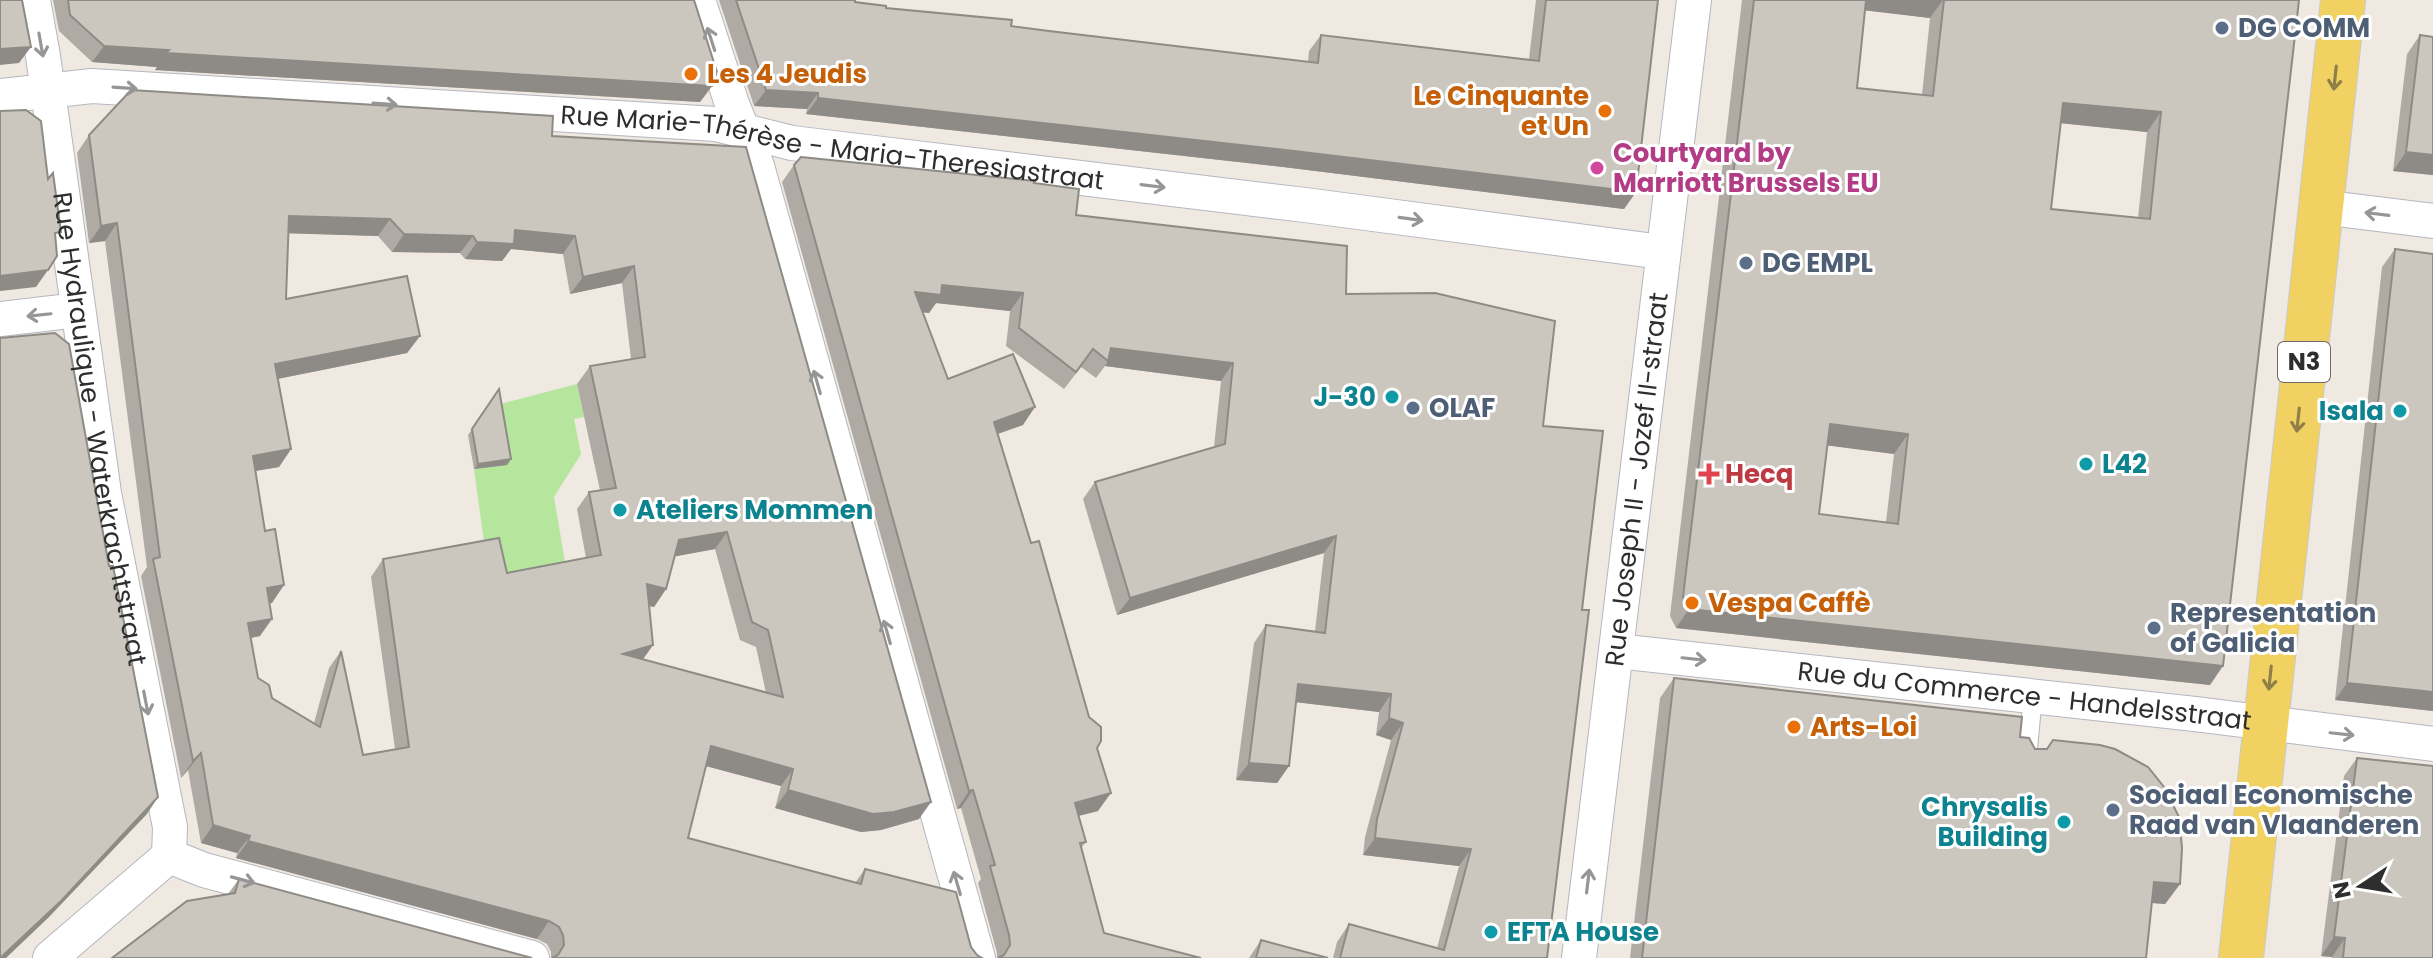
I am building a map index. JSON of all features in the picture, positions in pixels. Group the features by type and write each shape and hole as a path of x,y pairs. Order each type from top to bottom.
{"main road":[{"name":"N3","path":"2241,958 2343,0"}],"street":[{"name":"Rue Hydraulique - Waterkrachtstraat","path":"33,0 104,493 170,827 169,856"},
{"path":"698,0 732,104 757,166 978,958"},
{"name":"Rue Joseph II - Jozef II-straat","path":"1579,958 1694,0"},
{"name":"Rue Marie-Thérèse - Maria-Theresiastraat","path":"0,96 92,86 716,124 792,143 1662,252"},
{"path":"2321,207 2433,221"},
{"path":"0,319 78,310"},
{"name":"Rue du Commerce - Handelsstraat","path":"1617,651 2433,744"},
{"path":"50,958 169,856 204,870 532,958"}],"lane":[{"path":"2027,759 2033,696"}],"green space":[{"path":"577,384 584,417 574,419 581,454 554,497 567,574 494,590 474,469 507,464 497,405"}],"building":[{"path":"0,0 22,0 31,47 0,49"},
{"path":"68,0 694,0 717,72 712,86 166,53 169,50 104,46 70,15"},
{"path":"736,0 855,0 886,8 1012,20 1011,26 1318,63 1321,35 1539,61 1546,0 1658,0 1636,192 818,98 818,93 766,90"},
{"path":"1754,0 1866,0 1857,88 1933,96 1944,0 2299,0 2223,666 1689,609 1683,597","holes":["2063,103 2161,112 2150,219 2051,209","1830,424 1908,434 1898,524 1819,514"]},
{"path":"2420,35 2433,37 2433,155 2406,152"},
{"path":"131,90 553,116 552,136 746,147 931,802 873,814 788,790 793,769 711,746 688,838 861,884 865,869 956,892 971,947 982,958 552,958 564,945 559,927 549,921 248,841 250,836 213,825 201,753 193,761 153,559 160,557 117,223 101,226 89,135","holes":["289,216 390,219 404,234 473,236 477,242 514,244 515,230 575,236 583,277 634,266 645,357 590,366 616,488 589,492 601,555 507,573 499,538 383,559 409,747 363,755 341,651 320,727 272,698 269,685 258,678 248,623 272,619 267,588 284,585 275,529 265,531 253,456 291,449 275,364 420,336 407,276 286,299","727,532 752,622 768,630 783,697 623,654 653,645 647,584 666,589 679,540"]},
{"path":"26,110 41,121 48,179 53,173 61,232 55,233 57,256 48,270 0,276 0,111"},
{"path":"801,157 1035,181 1079,189 1076,215 1347,246 1346,294 1435,293 1555,321 1543,426 1603,431 1582,610 1589,610 1547,958 1340,958 1349,924 1444,950 1471,849 1375,838 1377,819 1403,723 1389,718 1391,694 1298,684 1289,766 1249,763 1266,625 1325,633 1336,536 1130,598 1095,482 1225,444 1233,363 1111,348 1108,361 1093,349 1076,372 1019,328 1023,293 942,285 941,295 915,292 948,379 1013,354 1035,407 994,422 1031,543 1039,541 1089,717 1101,727 1101,741 1097,748 1111,793 1075,803 1086,842 1080,843 1104,933 1201,958 998,958 1010,945 990,866 995,865 973,790 969,791 794,165"},
{"path":"2395,249 2433,254 2433,692 2347,683"},
{"path":"55,333 69,344 109,566 113,566 158,797 61,901 0,958 0,338"},
{"path":"499,389 511,459 478,464 472,429"},
{"path":"1674,678 2022,717 2020,737 2029,738 2035,749 2047,749 2053,740 2100,745 2115,749 2148,767 2164,787 2179,817 2182,848 2180,884 2154,882 2146,958 1642,958"},
{"path":"2357,758 2433,766 2433,958 2343,958 2345,938 2334,937"},
{"path":"239,879 532,958 112,958 187,901 235,893"},
{"path":"1261,940 1328,958 1256,958"}],"place":[{"name":"DG COMM","path":"2222,28"},
{"name":"Les 4 Jeudis","path":"691,74"},
{"name":"Le Cinquante et Un","path":"1605,111"},
{"name":"Courtyard by Marriott Brussels EU","path":"1597,168"},
{"name":"DG EMPL","path":"1746,263"},
{"name":"J-30","path":"1392,397"},
{"name":"OLAF","path":"1413,408"},
{"name":"Isala","path":"2400,411"},
{"name":"L42","path":"2086,464"},
{"name":"Hecq","path":"1709,474"},
{"name":"Ateliers Mommen","path":"620,510"},
{"name":"Vespa Caffè","path":"1692,603"},
{"name":"Representation of Galicia","path":"2154,628"},
{"name":"Arts-Loi","path":"1794,727"},
{"name":"Sociaal Economische Raad van Vlaanderen","path":"2113,810"},
{"name":"Chrysalis Building","path":"2064,822"},
{"name":"EFTA House","path":"1491,932"}]}
